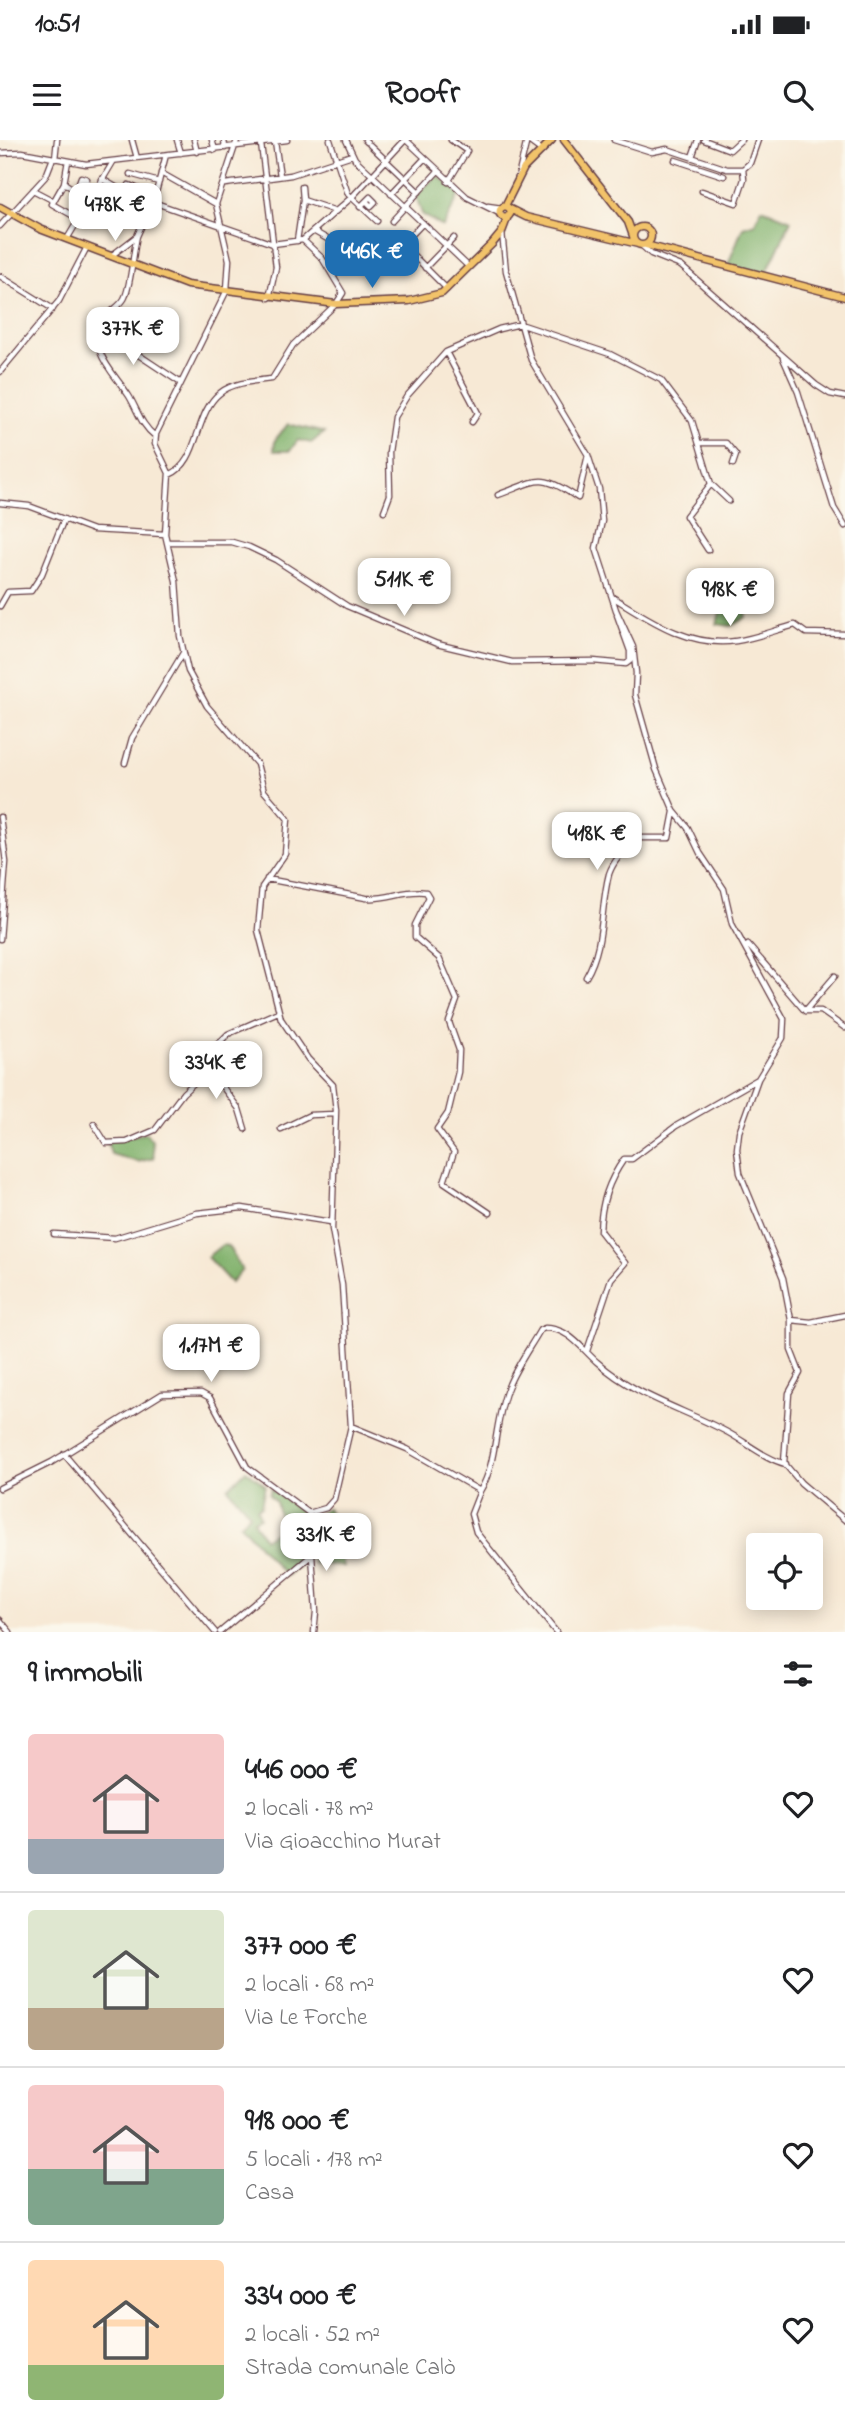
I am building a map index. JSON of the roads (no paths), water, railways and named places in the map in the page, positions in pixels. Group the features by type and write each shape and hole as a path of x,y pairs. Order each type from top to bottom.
{"main road":[{"path":"0,207 66,240 187,285 269,298 336,304 409,301 438,295 470,268 503,230 505,212 518,177 552,140"},
{"path":"564,140 628,222 632,234 677,255 845,297"},
{"path":"505,212 614,240 647,242 677,255"},
{"path":"628,222 641,227 647,242"},
{"path":"614,240 625,240 641,227"}],"street":[{"path":"0,226 46,176 54,158 57,140"},
{"path":"132,140 137,158"},
{"path":"177,140 181,153"},
{"path":"194,140 197,152"},
{"path":"212,140 215,150"},
{"path":"224,140 225,148"},
{"path":"0,153 22,152 86,164 215,150 237,143 261,144 287,140"},
{"path":"330,140 352,197 377,221"},
{"path":"346,140 352,155 372,176 470,268"},
{"path":"103,179 126,195 273,244 300,241 315,232 352,197 405,140 449,182 484,205 505,212"},
{"path":"449,182 467,151 451,140"},
{"path":"518,177 527,140 542,150"},
{"path":"614,140 652,152 667,149 735,170 743,169 750,163 758,140"},
{"path":"692,157 698,140"},
{"path":"704,140 730,150 741,140"},
{"path":"275,142 280,176"},
{"path":"367,142 419,192"},
{"path":"237,143 216,204 229,260 227,290 155,444 164,458 169,475 165,534 176,581 188,671 207,706 257,764 264,791 288,819 285,854 267,879 258,903 258,930 278,1012 298,1046 333,1085 335,1114 331,1222 342,1285 351,1426 334,1499 326,1508 309,1513"},
{"path":"261,144 276,267 269,298"},
{"path":"156,437 142,423 131,399 105,365 99,345 100,329 125,297 137,236 153,202 166,155"},
{"path":"225,184 280,176 337,162 352,155"},
{"path":"391,194 425,158"},
{"path":"675,160 724,176"},
{"path":"53,203 64,183 68,161"},
{"path":"66,240 113,161"},
{"path":"711,172 713,164"},
{"path":"702,191 736,203 744,179 743,169"},
{"path":"392,221 438,171"},
{"path":"160,173 216,204"},
{"path":"130,174 159,182"},
{"path":"76,191 79,182"},
{"path":"64,183 90,200"},
{"path":"129,185 153,202"},
{"path":"169,475 185,465 201,422 220,393 236,385 272,379 293,345 336,304 345,290 300,241 302,187"},
{"path":"33,190 79,219"},
{"path":"303,200 336,211"},
{"path":"360,207 366,201"},
{"path":"402,245 423,223"},
{"path":"167,541 232,542 249,547 347,606 437,644 512,662 593,661 626,664 630,661 630,651 596,548 603,521 599,489 588,454 531,360 506,271 503,230"},
{"path":"315,232 345,249"},
{"path":"393,235 447,290"},
{"path":"111,256 137,236"},
{"path":"334,275 355,261 378,237"},
{"path":"425,268 454,238"},
{"path":"647,242 646,252 681,266 823,390 845,397"},
{"path":"647,242 656,255"},
{"path":"0,372 53,309 86,247"},
{"path":"0,276 53,309"},
{"path":"384,511 390,495 389,452 394,416 407,396 446,352 499,329 521,325 610,354 661,380 692,421 710,484 729,501"},
{"path":"100,329 181,384"},
{"path":"446,352 478,412 472,422"},
{"path":"783,357 798,392 830,498 845,526"},
{"path":"699,443 726,443 736,455 733,464"},
{"path":"498,495 538,479 552,481 578,498 588,454"},
{"path":"708,550 687,516 710,484"},
{"path":"0,503 29,506 93,530 165,534"},
{"path":"0,606 8,592 31,591 42,574 64,519"},
{"path":"614,598 667,629 691,638 734,642 795,625 806,633 845,634"},
{"path":"616,610 633,647 635,695 656,769 674,811 688,828 699,853 724,889 728,913 784,1019 783,1038 758,1079 739,1132 740,1172 783,1278 790,1320 791,1350 800,1373 789,1393 786,1464 801,1483 845,1520"},
{"path":"125,763 132,738 184,652"},
{"path":"586,977 594,962 610,872 618,856 637,838 668,838 674,811"},
{"path":"0,817 6,862 0,939"},
{"path":"267,879 366,898 382,899 411,890 426,892 429,897 415,925 415,937 439,958 457,1000 449,1022 459,1050 458,1072 447,1113 437,1129 454,1152 444,1182 489,1213"},
{"path":"738,934 805,1011 821,1011 845,1028"},
{"path":"805,1011 835,976"},
{"path":"94,1124 106,1143 141,1137 163,1123 183,1093 209,1069 217,1045 228,1034 278,1012"},
{"path":"209,1069 239,1110 245,1129"},
{"path":"587,1352 611,1279 625,1263 600,1231 601,1208 610,1180 624,1159 632,1159 676,1126 758,1079"},
{"path":"281,1129 310,1115 335,1114"},
{"path":"54,1234 116,1238 197,1213 242,1208 331,1222"},
{"path":"790,1320 811,1322 845,1315"},
{"path":"556,1632 476,1532 471,1514 491,1463 492,1445 507,1388 540,1330 552,1328 561,1332 644,1396 713,1425 775,1462 786,1464"},
{"path":"0,1488 64,1454 162,1394 201,1393 210,1398 247,1467 309,1513 316,1612 314,1632"},
{"path":"351,1426 407,1449 480,1492"},
{"path":"64,1454 218,1632 312,1555"},
{"path":"0,1620 10,1632"}]}
